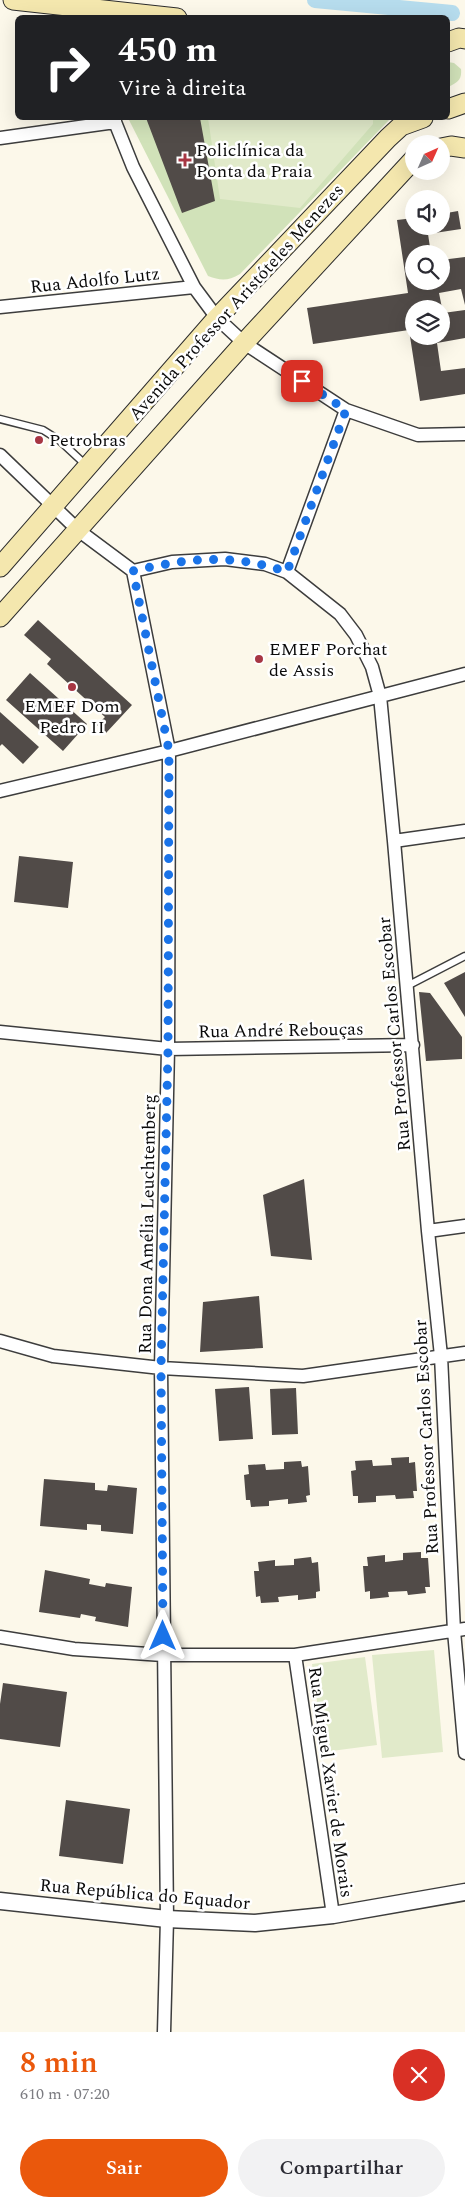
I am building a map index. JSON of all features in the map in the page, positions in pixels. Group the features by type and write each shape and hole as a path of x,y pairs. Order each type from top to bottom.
{"main road":[{"path":"13,0 134,15"},
{"path":"450,41 459,38 465,39"},
{"path":"450,108 465,104"},
{"name":"Avenida Professor Aristóteles Menezes","path":"0,567 217,318 388,138 401,126 418,120"},
{"path":"388,138 405,153"},
{"path":"450,146 465,148"},
{"name":"Avenida Professor Aristóteles Menezes","path":"0,617 244,343 405,167"}],"street":[{"path":"0,138 115,120 133,167 194,287 217,318 244,343 346,410 418,435 465,434"},
{"name":"Rua Adolfo Lutz","path":"0,307 194,287"},
{"path":"287,572 346,410"},
{"path":"0,455 78,530 133,571"},
{"name":"Rua Professor Carlos Escobar","path":"133,571 172,562 198,559 225,559 265,564 287,572 340,614 356,635 372,667 380,696 441,1356 460,1630 465,1753"},
{"name":"Rua Dona Amélia Leuchtemberg","path":"133,571 169,751 168,1049 161,1368 167,1919 164,2032"},
{"path":"0,791 169,751 465,674"},
{"path":"394,841 465,831"},
{"name":"Rua André Rebouças","path":"0,1032 168,1049 413,1045"},
{"path":"428,1231 465,1226"},
{"path":"0,1341 53,1356 161,1368 303,1376 465,1353"},
{"path":"0,1637 74,1649 163,1655 295,1655 460,1630"},
{"name":"Rua Miguel Xavier de Morais","path":"295,1655 333,1915"},
{"name":"Rua República do Equador","path":"0,1901 167,1919 255,1923 333,1915 465,1892"}],"lane":[{"path":"0,419 43,430 59,440 88,467"},
{"path":"407,986 465,956"}],"green space":[{"path":"450,62 454,63 461,69 461,76 450,86"},
{"path":"129,120 389,120 240,274 224,280 208,276"},
{"path":"208,120 373,120 373,124 300,208 220,199"},
{"path":"434,1650 443,1752 382,1758 372,1655"},
{"path":"365,1657 377,1745 324,1752 312,1664"}],"building":[{"name":"Policlínica da Ponta da Praia","path":"147,120 200,120 215,201 182,213"},
{"path":"458,211 461,229 450,231 450,212"},
{"path":"405,219 405,235 428,235 430,245 405,245 405,273 397,220"},
{"path":"465,257 465,305 461,289 439,293 440,300 405,300 405,331 313,344 307,308 408,293 408,290 450,290 450,259"},
{"path":"465,310 465,338 450,341 450,312"},
{"path":"411,345 437,345 441,371 465,368 465,394 420,401"},
{"path":"38,620 132,705 106,733 97,725 105,717 47,664 51,659 24,635"},
{"path":"30,673 87,724 63,751 6,700"},
{"path":"0,712 39,747 23,764 2,744 0,746"},
{"path":"19,856 73,862 68,908 14,902"},
{"path":"465,972 465,1017 444,983"},
{"path":"419,992 430,993 462,1037 462,1059 426,1061"},
{"path":"304,1179 312,1260 271,1256 263,1195"},
{"path":"259,1296 263,1348 200,1352 203,1302"},
{"path":"249,1387 253,1439 219,1441 215,1389"},
{"path":"296,1388 298,1434 272,1435 270,1389"},
{"path":"409,1457 409,1463 415,1462 417,1491 413,1491 414,1498 396,1499 395,1495 376,1496 376,1502 358,1503 358,1496 353,1496 351,1471 356,1470 355,1461 372,1460 373,1466 392,1465 391,1458"},
{"path":"301,1461 302,1467 308,1466 310,1495 306,1496 307,1502 288,1504 288,1499 269,1501 269,1506 251,1507 250,1500 246,1500 244,1475 249,1474 248,1465 265,1464 266,1470 284,1469 284,1462"},
{"path":"44,1479 95,1483 95,1490 107,1491 108,1485 137,1488 133,1534 101,1531 101,1525 87,1524 87,1530 40,1526"},
{"path":"421,1552 421,1558 428,1558 430,1587 425,1587 426,1593 408,1595 407,1591 388,1592 389,1597 370,1599 370,1591 365,1592 363,1566 368,1566 367,1557 385,1555 385,1562 403,1560 403,1553"},
{"path":"311,1557 312,1563 318,1562 320,1591 316,1592 316,1598 298,1600 298,1595 278,1597 279,1602 261,1603 260,1596 256,1597 254,1571 259,1571 258,1562 275,1560 275,1566 294,1565 294,1559"},
{"path":"45,1570 90,1579 89,1584 105,1587 106,1583 132,1587 128,1627 95,1621 96,1617 81,1614 80,1618 39,1612"},
{"path":"3,1683 67,1692 60,1747 0,1739 0,1704"},
{"path":"66,1800 130,1809 123,1864 59,1856"}],"waterway":[{"path":"315,0 452,13"}],"place":[{"name":"Policlínica da Ponta da Praia","path":"185,160"},
{"name":"Petrobras","path":"39,440"},
{"name":"EMEF Porchat de Assis","path":"259,659"},
{"name":"EMEF Dom Pedro II","path":"72,687"}],"route":[{"path":"163,1636 161,1368 168,1049 169,751 133,571 172,562 198,559 225,559 265,564 287,572 346,410 302,381"}]}
